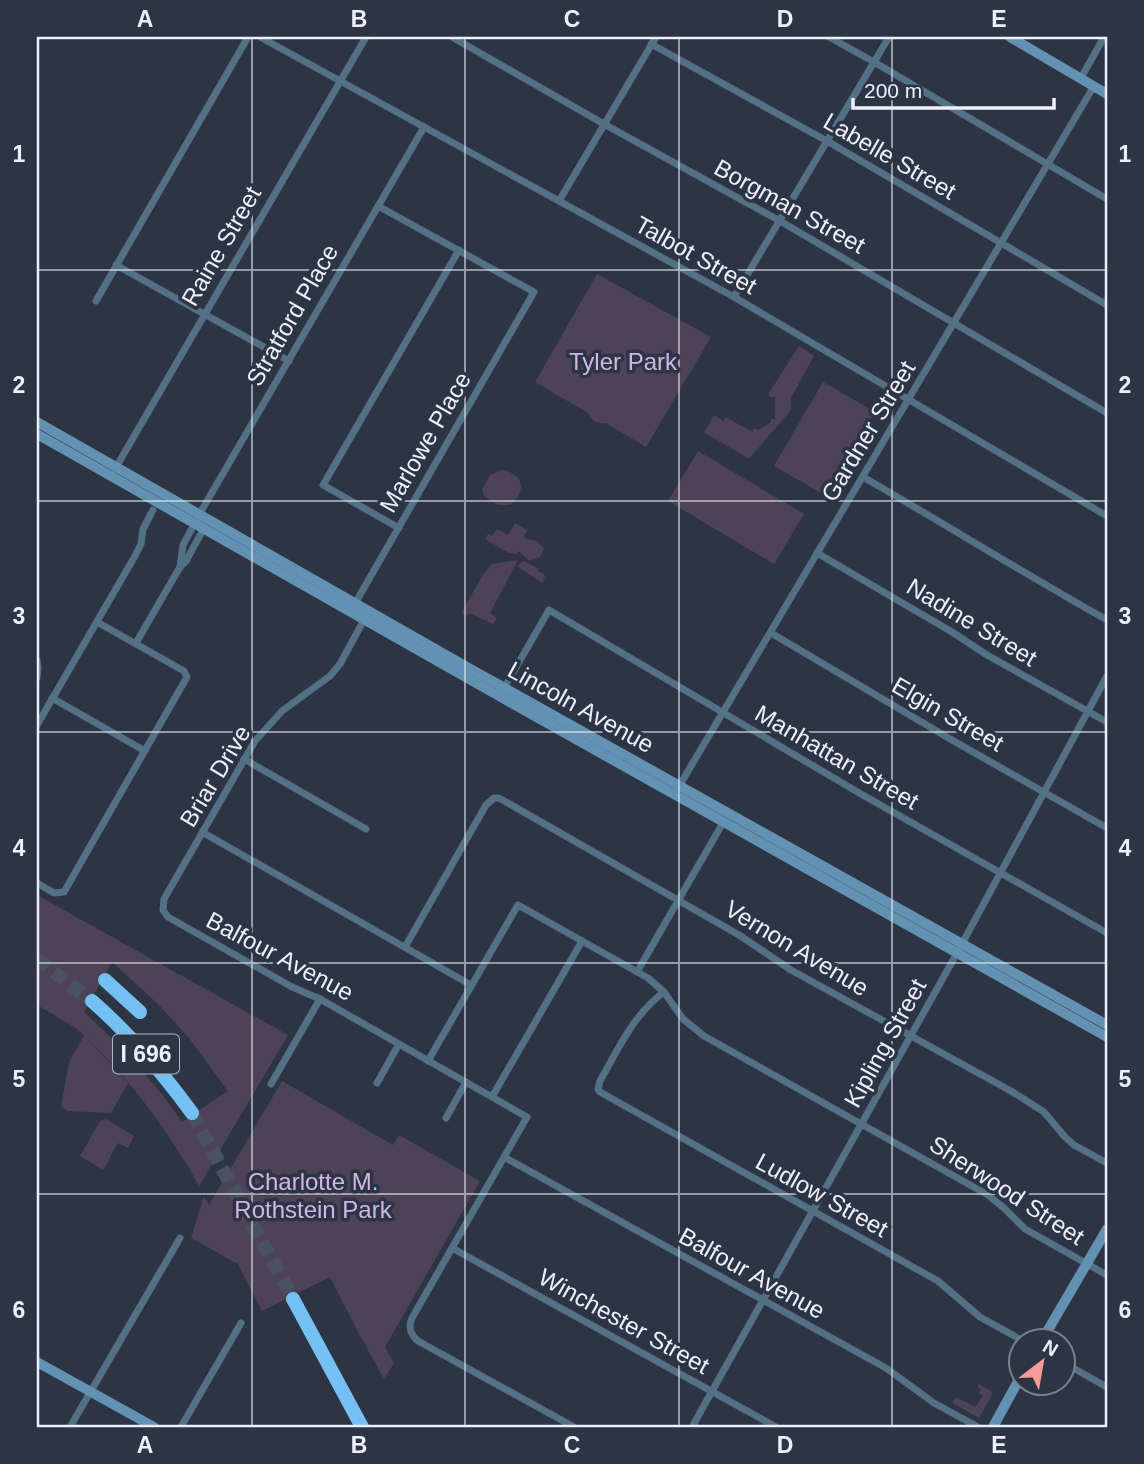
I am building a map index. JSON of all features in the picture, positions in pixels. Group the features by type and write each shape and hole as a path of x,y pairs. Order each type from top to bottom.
{"highway":[{"name":"I 696","path":"105,980 140,1012"},
{"name":"I 696","path":"92,1001 146,1054 192,1112"},
{"path":"293,1299 362,1427"}],"street":[{"path":"96,301 248,37"},
{"name":"Talbot Street","path":"260,37 734,297 1107,516"},
{"name":"Raine Street","path":"114,471 366,37"},
{"name":"Borgman Street","path":"452,37 780,220 1107,413"},
{"path":"829,37 1107,199"},
{"path":"734,297 889,37"},
{"path":"1010,37 1107,94"},
{"path":"1081,78 1104,37"},
{"path":"559,201 653,41"},
{"name":"Labelle Street","path":"653,41 1107,305"},
{"name":"Gardner Street","path":"677,791 1094,86"},
{"name":"Stratford Place","path":"136,643 180,567 183,545 200,522 424,127"},
{"path":"378,206 459,250 323,485 399,527"},
{"name":"Marlowe Place","path":"353,608 534,292 459,250"},
{"path":"117,265 289,361"},
{"name":"Lincoln Avenue","path":"37,422 200,522 501,692 960,948 1107,1026"},
{"name":"Lincoln Avenue","path":"37,434 114,471"},
{"path":"863,477 1107,620"},
{"path":"37,725 135,556 141,544 143,529 153,510"},
{"name":"Nadine Street","path":"817,553 987,655 1107,722"},
{"name":"Manhattan Street","path":"501,692 549,610 861,794 1107,933"},
{"name":"Briar Drive","path":"163,910 164,899 244,759 263,731 282,711 330,676 340,664 367,616"},
{"path":"37,883 54,893 64,892 187,677 184,671 97,622"},
{"name":"Elgin Street","path":"771,633 1107,828"},
{"path":"37,660 37,678"},
{"name":"Kipling Street","path":"692,1427 960,948 1107,676"},
{"path":"52,698 145,751"},
{"path":"244,759 366,829"},
{"name":"Vernon Avenue","path":"405,947 486,805 494,798 505,801 739,935 791,970 1011,1091 1044,1112 1074,1145 1107,1163"},
{"path":"637,972 725,818"},
{"path":"202,832 471,985 428,1061"},
{"name":"Sherwood Street","path":"471,985 518,905 657,985 683,1019 704,1036 988,1195 1025,1229 1107,1275"},
{"name":"Balfour Avenue","path":"163,910 167,917 292,987 320,999 527,1117 504,1157 886,1368 934,1403 978,1427"},
{"path":"492,1097 582,941"},
{"name":"Lincoln Avenue","path":"960,948 1107,1037"},
{"name":"Ludlow Street","path":"664,992 634,1021 600,1081 598,1088 603,1095 938,1281 980,1317 1007,1332"},
{"path":"271,1084 320,999"},
{"path":"377,1083 399,1044"},
{"path":"446,1118 466,1082"},
{"path":"504,1157 412,1318 411,1333 418,1340 574,1427"},
{"path":"1049,1328 1107,1229"},
{"path":"70,1427 180,1238"},
{"name":"Winchester Street","path":"452,1248 776,1427"},
{"path":"181,1427 241,1323"},
{"path":"37,1362 154,1427"},
{"path":"1078,1371 1107,1387"},
{"path":"993,1427 1009,1398"}],"green space":[{"name":"Tyler Park","path":"597,274 711,337 646,447 606,423 595,421 588,413 535,382"},
{"path":"799,346 814,356 791,398 791,410 749,459 704,432 714,415 723,421 726,417 752,432 754,428 758,430 771,422 771,419 775,419 775,397 769,397 769,393"},
{"path":"823,382 875,412 826,496 774,466"},
{"path":"698,451 804,514 774,564 668,501"},
{"path":"502,470 515,475 521,484 519,495 510,505 498,505 484,496 482,490 490,475"},
{"path":"515,523 527,530 525,539 537,541 544,549 540,557 529,561 519,551 516,554 509,553 485,539 488,534 492,536 497,529 508,535"},
{"path":"518,560 490,613 497,618 493,624 470,613 467,616 461,613 492,564"},
{"path":"524,561 544,574 542,583 518,567"},
{"name":"Charlotte M. Rothstein Park","path":"37,895 288,1035 199,1186 148,1107 119,1072 86,1037 128,1083 111,1113 67,1111 61,1106 69,1062 84,1035 37,1005","holes":["112,962 159,1005 188,1037 228,1091 182,1122 129,1055 84,1012"]},
{"name":"Charlotte M. Rothstein Park","path":"282,1081 393,1145 399,1135 480,1181 385,1347 394,1363 384,1379 330,1277 262,1311 238,1264 191,1238 204,1196 209,1205"},
{"path":"106,1119 134,1136 128,1148 118,1143 103,1170 80,1156 100,1121"},
{"path":"979,1384 993,1393 979,1418 952,1403 956,1397 975,1407 983,1396 977,1387"}],"tunnel":[{"path":"37,959 92,1001"},
{"path":"192,1113 293,1299"}]}
